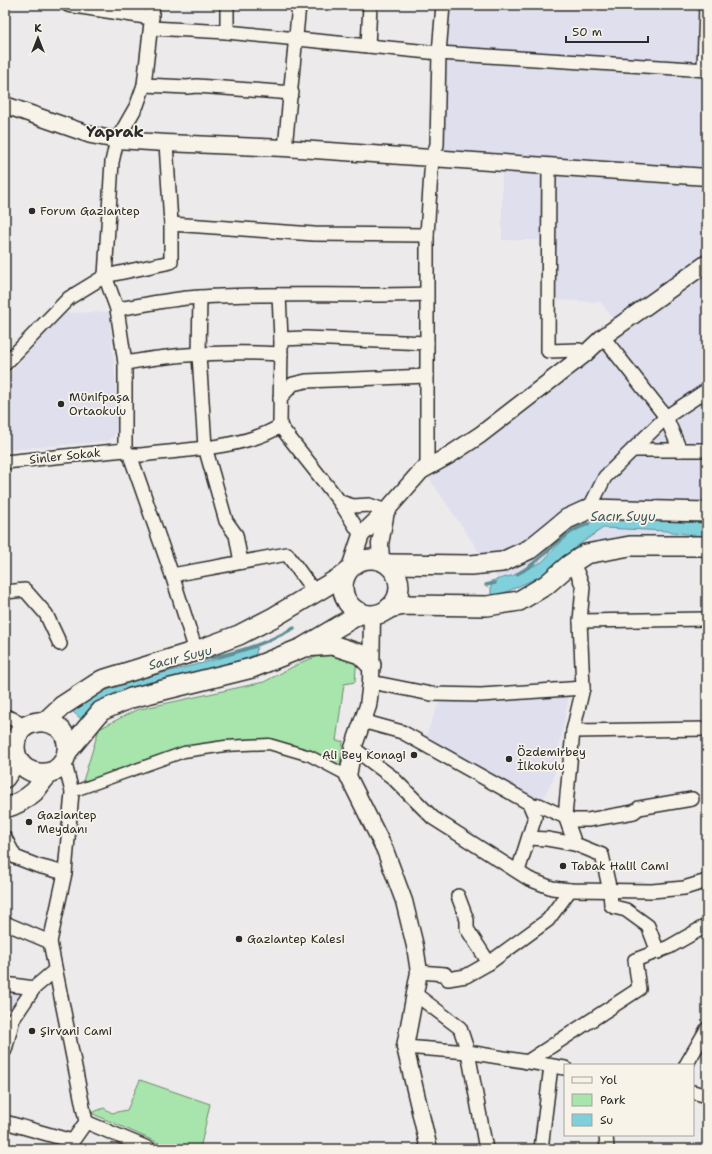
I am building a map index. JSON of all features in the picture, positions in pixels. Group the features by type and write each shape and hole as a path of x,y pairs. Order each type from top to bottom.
{"main road":[{"path":"45,722 62,706 102,680 196,651 239,634 315,594 364,560 471,565 502,562 530,549 567,519 589,509 707,512"},
{"path":"5,808 16,804 35,791 101,711 131,698 252,668 302,648 366,614 381,613 389,608 405,605 487,606 519,601 546,585 569,565 586,554 630,546 707,546"},
{"path":"384,562 398,578 399,586 398,594 389,608"},
{"path":"348,571 344,583 344,592 347,601 353,608 366,614"},
{"path":"302,648 332,646 360,654 371,674"},
{"path":"5,778 16,756 16,739 24,727 34,722 45,722 59,728 67,743 61,761 43,774 26,769 16,756"}],"street":[{"path":"68,5 152,17 227,32 439,54 706,70 706,5"},
{"path":"227,5 227,32"},
{"path":"285,148 292,93 295,39 299,5"},
{"path":"368,46 370,5"},
{"path":"427,466 427,235 432,157 437,145 439,54 443,5"},
{"path":"152,17 144,85 137,105 117,140 112,162 105,276 117,309 125,363 127,452 172,575 196,651"},
{"path":"144,85 197,86 292,93"},
{"path":"5,105 91,136 117,140 166,144 285,148 432,157 549,167 707,177"},
{"path":"5,364 68,298 105,276 171,262 171,224 166,144"},
{"path":"549,167 548,351 579,350 585,354"},
{"path":"171,224 314,234 427,235"},
{"path":"348,571 360,535 386,512 421,471 427,466 448,456 480,435 585,354 603,337 707,263"},
{"path":"117,309 200,297 279,295 371,296 426,294"},
{"path":"279,295 281,339 280,426 340,502 360,535"},
{"path":"200,297 199,355 205,447 226,521 236,535 241,562"},
{"path":"603,337 666,418 680,450"},
{"path":"281,339 306,338 427,343"},
{"path":"125,363 153,358 199,355 252,352 281,354"},
{"path":"280,398 293,384 306,381 427,376"},
{"path":"589,509 604,477 666,418 707,390"},
{"name":"Sinler Sokak","path":"5,462 127,452 141,455 205,447 268,434 280,426"},
{"path":"633,450 707,450"},
{"path":"340,502 353,506 369,505 386,512"},
{"path":"384,562 380,544 386,512"},
{"path":"172,575 287,554 315,594"},
{"path":"569,565 577,572 583,587 580,621 583,688 573,731 565,816 575,844"},
{"path":"5,592 25,590 46,614 60,644"},
{"path":"348,776 353,748 368,706 371,674 366,614"},
{"path":"580,621 707,619"},
{"path":"371,674 431,694 481,695 583,688"},
{"path":"5,716 13,718 24,727"},
{"path":"362,721 402,732 530,803 535,817 518,871"},
{"path":"573,731 707,729"},
{"path":"72,792 184,752 225,746 269,744 310,756 348,776 385,850 401,894 415,946 419,972 405,1047 429,1149"},
{"path":"353,748 392,777 433,818 529,879 552,888 610,891 673,890 707,881"},
{"path":"5,1122 70,1145 86,1122 54,971 50,942 65,873 72,792 61,761"},
{"path":"539,805 572,820 588,820 634,812 639,808 692,799"},
{"path":"5,838 15,857 38,866 65,873"},
{"path":"529,838 547,839 575,844 602,855 610,891 611,905 626,910 648,926 658,952"},
{"path":"419,972 445,974 448,979 466,976 489,963 548,920 570,890"},
{"path":"458,896 467,920 467,929 489,963"},
{"path":"5,923 50,942"},
{"path":"526,1062 639,989 635,960 658,952 704,927"},
{"path":"5,1050 13,1019 34,988 54,971"},
{"path":"5,984 34,988"},
{"path":"414,993 460,1028 468,1052 486,1149"},
{"path":"687,1064 707,1029"},
{"path":"405,1047 468,1052 564,1068"},
{"path":"541,1149 551,1066"},
{"path":"694,1092 707,1096"},
{"path":"86,1122 150,1149"},
{"path":"606,1136 607,1149"}],"shaded area":[{"path":"441,5 707,5 707,551 597,549 512,600 423,469 616,323 601,302 554,300 552,240 502,240 502,157 437,150"},
{"name":"Münifpaşa Ortaokulu","path":"109,312 120,429 109,441 5,450 5,379 63,313"},
{"name":"Özdemirbey İlkokulu","path":"569,695 553,780 539,805 425,738 439,702"},
{"path":"5,987 28,990 5,1038"}],"green space":[{"path":"334,650 357,654 355,682 344,684 336,741 343,741 340,766 307,750 262,741 227,743 83,781 99,729 136,710 264,682 302,662"},
{"path":"140,1080 210,1104 200,1149 172,1149 91,1113 104,1108 112,1113 127,1110"}],"water":[{"path":"599,518 707,523 707,537 666,531 603,528 577,546 545,574 491,599 491,581 515,575 542,562 570,533"},
{"path":"257,647 256,654 240,661 126,692 98,706 81,719 72,711 94,695 134,680 211,661"}],"waterway":[{"name":"Sacır Suyu","path":"517,574 535,562 568,534 588,524"},
{"name":"Sacır Suyu","path":"486,585 495,583"},
{"name":"Sacır Suyu","path":"184,664 254,646 294,628"}],"place":[{"name":"Forum Gaziantep","path":"32,211"},
{"name":"Münifpaşa Ortaokulu","path":"61,404"},
{"name":"Ali Bey Konagi","path":"414,755"},
{"name":"Özdemirbey İlkokulu","path":"509,759"},
{"name":"Gaziantep Meydanı","path":"29,822"},
{"name":"Tabak Halil Cami","path":"563,866"},
{"name":"Gaziantep Kalesi","path":"239,939"},
{"name":"Şirvani Cami","path":"32,1031"}],"district":[{"name":"Yaprak","path":"115,131"}]}
